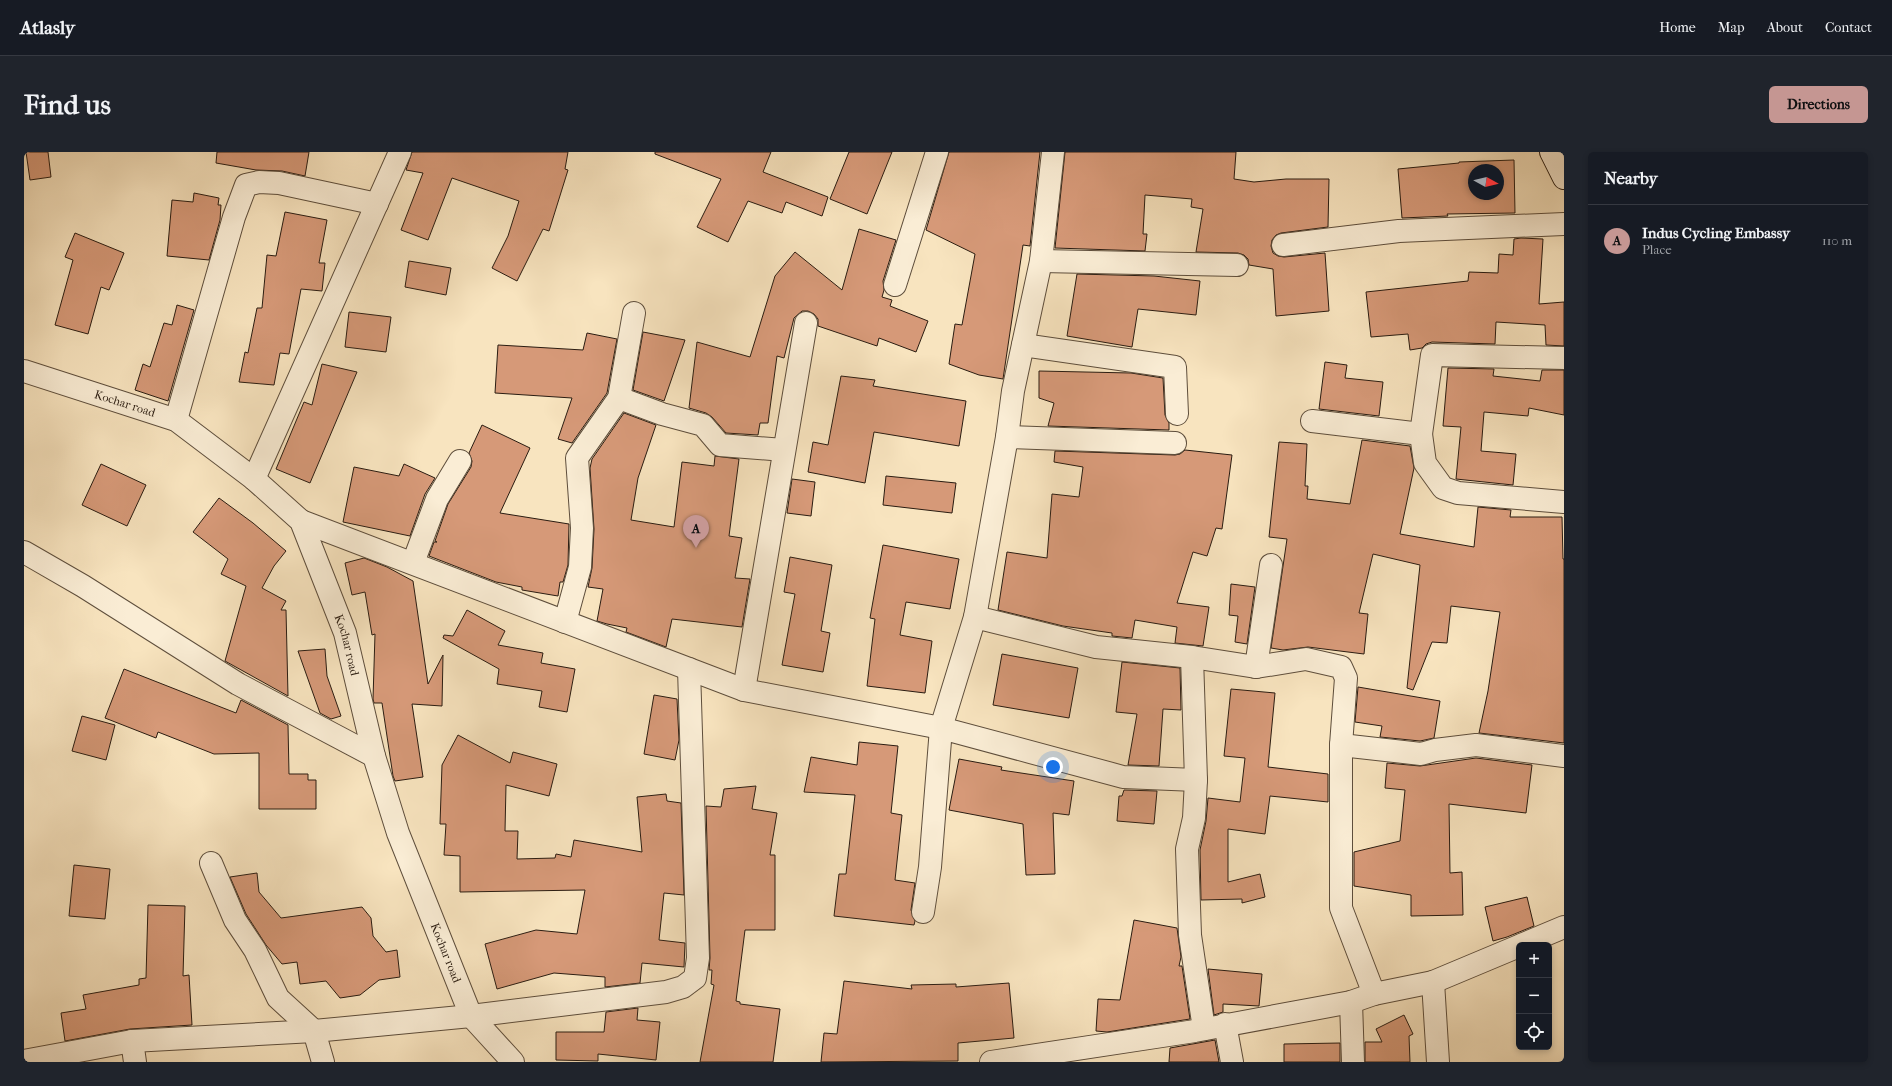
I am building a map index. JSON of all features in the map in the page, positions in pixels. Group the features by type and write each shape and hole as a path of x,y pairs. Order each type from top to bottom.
{"street":[{"path":"254,479 400,152"},
{"path":"895,285 937,152"},
{"path":"923,912 930,868 941,728 975,617 1008,437 1013,390 1041,261 1053,152"},
{"path":"1551,152 1564,178"},
{"path":"176,420 234,216 246,185 259,182 279,183 377,204"},
{"path":"1283,245 1399,231 1564,224"},
{"path":"1041,261 1238,265"},
{"path":"565,622 580,567 582,528 577,458 619,398 634,313"},
{"path":"744,690 806,323"},
{"path":"1023,345 1148,365 1175,367 1177,414"},
{"path":"1564,358 1432,355 1421,434 1425,463 1443,488 1458,493 1564,502"},
{"name":"Kochar road","path":"24,371 176,420 254,479 301,521 345,633 374,756 398,833 471,1016 513,1062"},
{"path":"619,398 662,414 703,425 720,446 784,450"},
{"path":"1312,421 1421,434"},
{"path":"1008,437 1175,444"},
{"path":"413,564 437,500 460,461"},
{"path":"301,521 744,690 941,728 1123,777 1196,780"},
{"path":"24,552 83,586 238,684 374,756"},
{"path":"1256,667 1270,565"},
{"path":"975,617 1096,647 1192,657 1256,667 1306,659 1341,667 1346,678 1342,745 1341,908 1374,994"},
{"path":"1192,657 1196,780 1194,818 1187,849 1190,935 1204,1029"},
{"path":"24,1061 134,1052 314,1031 471,1016 666,992 683,987 695,978 698,958 689,669"},
{"path":"1342,745 1421,754 1435,750 1476,745 1564,756"},
{"path":"211,863 235,920 255,950 278,998 314,1031 323,1062"},
{"path":"1527,942 1564,927"},
{"path":"991,1062 1204,1029 1351,1002 1374,994 1433,982 1516,947"},
{"path":"1433,982 1438,1062"},
{"path":"1351,1002 1353,1062"},
{"path":"1225,1024 1232,1062"}],"building":[{"path":"26,152 48,152 51,177 30,180"},
{"path":"217,152 309,152 305,176 282,171 256,170 216,163"},
{"path":"412,152 568,152 565,169 568,170 549,231 543,229 517,281 492,268 508,236 519,201 452,178 428,240 401,230 423,173 406,170"},
{"path":"655,152 771,152 763,172 828,197 822,216 786,202 782,213 748,201 728,242 697,227 721,179 655,154"},
{"path":"849,152 892,152 867,214 830,199"},
{"path":"949,152 1040,152 1030,246 1023,245 1003,379 979,375 949,364 955,324 962,325 975,254 926,230"},
{"path":"1065,152 1236,152 1234,179 1254,182 1286,179 1329,179 1328,227 1281,233 1276,235 1272,240 1271,246 1273,253 1284,257 1325,253 1329,311 1276,316 1273,269 1249,265 1248,259 1244,255 1238,253 1196,252 1203,209 1191,207 1192,199 1145,195 1143,234 1147,234 1145,251 1055,248"},
{"path":"1514,160 1515,213 1447,214 1448,216 1402,218 1398,169 1459,163"},
{"path":"194,193 219,198 218,205 221,205 220,220 209,260 167,256 172,200 193,202"},
{"path":"285,212 327,220 319,263 325,263 322,291 301,289 289,354 280,353 274,385 239,382 245,352 248,353 257,308 262,308 267,255 276,256"},
{"path":"859,229 896,240 883,281 884,290 882,297 892,300 890,306 928,321 916,352 879,338 877,346 818,326 818,319 814,314 808,311 802,311 794,318 784,358 777,356 768,423 760,423 758,435 726,433 712,417 706,413 689,408 697,342 750,357 775,276 795,252 842,290"},
{"path":"75,233 124,253 109,290 101,287 88,334 55,325 73,260 65,257"},
{"path":"1514,239 1543,239 1539,304 1564,302 1564,346 1546,345 1545,325 1496,322 1495,344 1432,342 1426,344 1422,348 1410,350 1408,334 1371,337 1366,292 1468,281 1469,272 1498,273 1499,254 1513,255"},
{"path":"409,261 451,268 446,295 405,287"},
{"path":"1077,274 1154,276 1200,281 1196,315 1138,309 1132,347 1067,336"},
{"path":"177,305 194,310 168,401 135,390 143,364 150,367 164,323 172,325"},
{"path":"349,312 391,317 386,352 345,347"},
{"path":"643,332 685,340 664,401 633,390"},
{"path":"587,333 617,339 607,393 572,443 558,439 572,398 495,393 498,345 583,350"},
{"path":"1325,362 1347,365 1345,378 1383,382 1379,416 1319,409"},
{"path":"322,364 357,372 310,483 276,469 304,402 312,405"},
{"path":"1448,368 1494,369 1493,376 1540,381 1542,370 1564,370 1564,415 1529,408 1528,416 1484,412 1481,451 1516,454 1513,485 1456,479 1461,427 1443,426"},
{"path":"1039,371 1131,373 1163,378 1165,415 1169,423 1169,430 1048,426 1054,403 1039,398"},
{"path":"841,376 875,380 873,386 966,401 959,446 874,432 865,483 808,472 813,442 828,445"},
{"path":"624,413 656,425 638,478 631,520 674,527 682,462 714,466 715,456 739,459 729,536 742,538 735,578 750,579 742,627 672,619 666,647 626,632 627,628 597,621 603,589 588,587 592,568 594,529 590,468 592,459"},
{"path":"482,425 530,448 500,513 569,524 568,565 563,582 560,582 558,596 522,590 522,587 496,582 429,556 434,542 437,542 435,541 448,504 471,467 472,461 469,453"},
{"path":"1362,440 1410,446 1414,468 1400,534 1474,547 1478,507 1511,510 1510,517 1562,517 1564,559 1564,743 1479,733 1488,691 1500,612 1451,606 1447,643 1432,642 1413,690 1407,688 1420,565 1373,554 1359,613 1368,614 1364,654 1308,647 1283,650 1271,648 1287,539 1269,537 1279,442 1307,444 1305,486 1308,486 1307,499 1350,504"},
{"path":"1185,450 1232,455 1222,529 1216,528 1207,556 1193,552 1177,603 1209,607 1203,646 1175,643 1177,627 1135,620 1132,638 1112,636 1112,633 1063,626 998,610 1007,552 1047,558 1052,494 1079,497 1083,467 1054,462 1055,451 1175,455 1180,454"},
{"path":"101,464 146,485 127,526 82,505"},
{"path":"404,464 435,478 425,494 410,536 343,522 354,467 399,476"},
{"path":"886,476 956,483 952,513 883,505"},
{"path":"792,479 815,482 811,516 787,513"},
{"path":"219,498 253,523 286,551 274,566 262,588 286,601 281,610 286,610 288,696 225,661 246,586 221,574 228,559 193,532"},
{"path":"883,545 959,559 950,609 906,602 900,635 932,641 925,693 867,686 875,619 870,618"},
{"path":"790,557 832,565 821,631 830,633 823,672 782,665 795,594 784,592"},
{"path":"364,558 387,567 413,581 428,684 443,655 442,706 412,704 423,777 395,781 393,776 382,703 374,703 373,699 375,634 372,635 365,592 352,595 345,563"},
{"path":"1231,584 1255,587 1247,644 1235,642 1238,616 1229,615"},
{"path":"467,610 505,631 498,645 543,653 541,663 575,669 567,712 539,707 542,691 497,684 499,669 443,638 444,635 453,636"},
{"path":"325,649 327,676 341,716 331,719 320,713 298,651"},
{"path":"1002,654 1078,668 1069,718 993,705"},
{"path":"1122,662 1180,668 1181,710 1163,709 1159,766 1128,765 1137,714 1116,712"},
{"path":"124,669 236,713 241,700 288,725 289,774 308,774 308,780 316,780 316,809 259,809 259,753 214,754 158,732 156,738 105,718"},
{"path":"1358,687 1440,701 1434,738 1420,741 1380,737 1382,726 1355,722"},
{"path":"1231,689 1275,693 1268,767 1328,774 1328,802 1270,796 1265,834 1228,829 1228,882 1260,874 1265,897 1242,903 1242,899 1201,900 1200,850 1206,821 1208,798 1240,802 1245,758 1224,756"},
{"path":"654,695 677,699 679,740 675,760 644,754"},
{"path":"82,716 115,725 106,760 72,751"},
{"path":"458,735 510,763 513,752 557,764 549,796 506,785 505,831 518,831 517,859 555,858 556,854 571,857 574,840 642,852 637,797 666,794 667,801 681,803 684,895 664,893 659,940 685,943 684,967 642,963 640,983 605,987 605,977 554,973 497,989 485,944 536,930 577,934 585,890 460,892 460,856 444,855 446,824 440,824 442,765"},
{"path":"859,742 898,746 891,813 902,815 895,880 915,883 911,910 915,921 914,925 834,916 839,874 846,874 855,795 804,792 811,757 857,765"},
{"path":"1476,758 1532,765 1526,813 1449,804 1450,873 1462,872 1463,915 1411,916 1411,895 1354,886 1354,852 1400,841 1405,790 1385,788 1387,763 1420,766"},
{"path":"959,759 1002,767 1001,770 1074,781 1069,815 1053,813 1055,874 1026,875 1023,824 949,810"},
{"path":"756,786 752,809 777,813 770,855 775,855 775,930 745,930 736,1001 740,1002 740,1004 780,1009 773,1062 700,1062 714,985 711,984 712,970 709,970 710,958 706,806 721,807 724,789"},
{"path":"1124,790 1157,791 1154,824 1117,821 1119,796 1122,796"},
{"path":"74,865 110,869 105,919 69,916"},
{"path":"257,873 259,892 281,918 362,907 371,918 373,936 386,952 397,950 400,977 379,980 360,995 340,998 326,981 300,984 297,962 282,964 266,945 246,914 230,877"},
{"path":"1527,897 1534,926 1493,941 1485,907"},
{"path":"148,905 185,906 183,976 189,975 192,1025 130,1029 65,1041 61,1013 86,1009 83,995 139,985 139,979 146,978"},
{"path":"1134,920 1177,928 1181,957 1179,966 1182,966 1190,1019 1107,1032 1096,1031 1098,999 1120,1000"},
{"path":"1208,969 1262,974 1259,1006 1223,1004 1223,1012 1214,1015"},
{"path":"844,981 912,989 911,985 956,984 956,987 1009,983 1014,1038 958,1043 958,1061 821,1062 824,1033 837,1034"},
{"path":"638,1008 637,1020 660,1022 656,1060 598,1054 598,1061 556,1060 556,1032 604,1032 606,1012"},
{"path":"1404,1015 1413,1034 1409,1036 1410,1062 1365,1062 1365,1042 1382,1042 1376,1029"},
{"path":"1215,1040 1219,1062 1169,1062 1170,1048"},
{"path":"1340,1043 1340,1062 1284,1062 1284,1044"}],"place":[{"name":"Indus Cycling Embassy","path":"696,548"}]}
